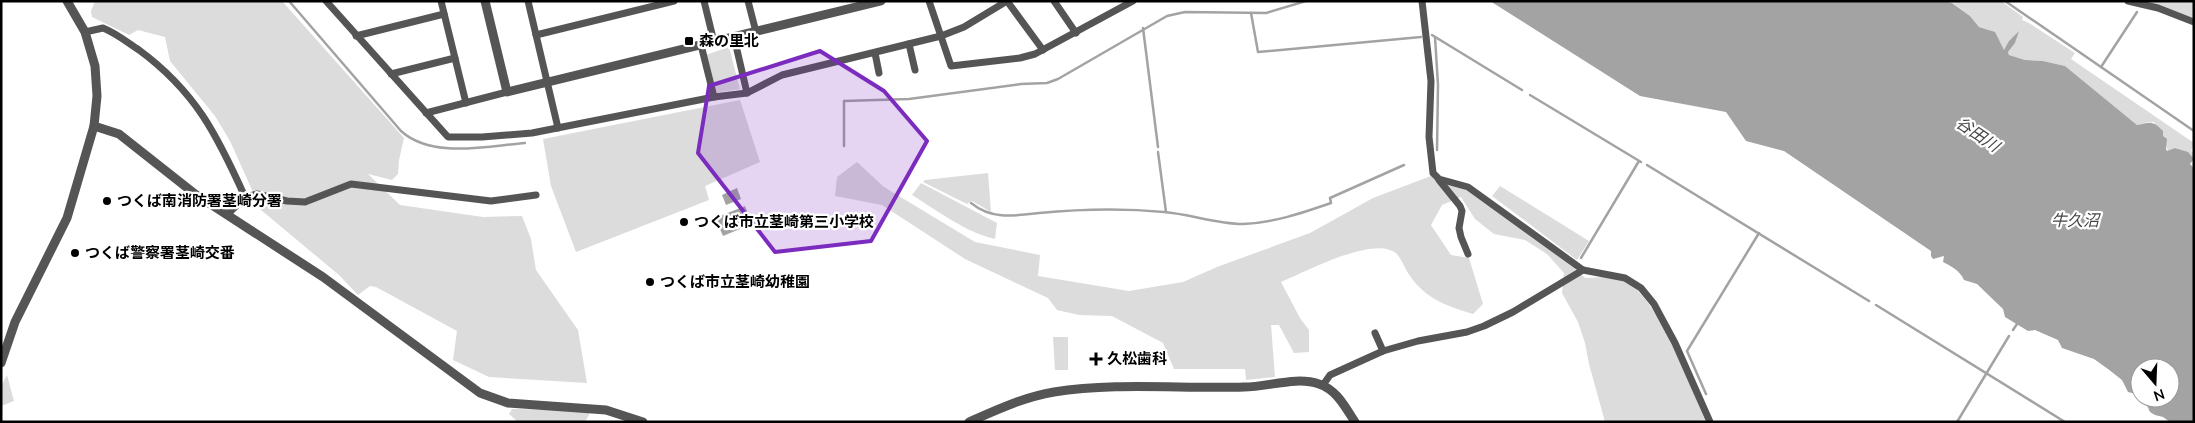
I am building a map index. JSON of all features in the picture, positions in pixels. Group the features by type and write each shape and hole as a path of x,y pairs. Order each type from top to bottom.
{"street":[{"path":"1,363 16,322 67,218 94,126 97,109 97,78 85,32 67,1"},
{"path":"326,1 448,137 524,134 714,97 747,93 782,75 941,36 977,20 1007,1 1043,50"},
{"path":"441,1 466,103"},
{"path":"485,1 507,92"},
{"path":"528,1 558,128"},
{"path":"536,36 674,1"},
{"path":"704,1 714,42"},
{"path":"748,1 756,32"},
{"path":"426,112 880,1"},
{"path":"929,1 951,66 1020,58 1043,50 1133,1"},
{"path":"1054,1 1076,33"},
{"path":"1422,1 1431,81 1431,165 1433,173 1460,206 1462,211 1459,228 1468,254"},
{"path":"2128,1 2158,8 2194,22"},
{"path":"356,36 444,14"},
{"path":"104,22 108,30"},
{"path":"85,32 103,28 108,30 150,59 196,105 218,140 245,197"},
{"path":"734,37 747,93"},
{"path":"909,44 915,70"},
{"path":"701,45 714,97"},
{"path":"875,53 879,73"},
{"path":"391,74 455,58"},
{"path":"94,126 119,134 180,184 323,277 480,393 508,404 606,410 643,422"},
{"path":"1439,179 1468,186 1583,270 1625,278 1636,283 1648,295 1675,343 1710,422"},
{"path":"228,214 245,197 257,194 287,201 305,202 351,184 491,201 536,195"},
{"path":"1323,385 1330,375 1383,351 1418,341 1467,332 1484,326 1513,312 1583,270"},
{"path":"1375,333 1383,351"},
{"path":"968,422 1019,401 1055,392 1097,388 1247,387 1306,381 1323,385 1338,397 1355,422"}],"highlighted area":[{"path":"820,51 884,91 927,141 871,241 775,252 698,153 709,86"}],"shaded area":[{"path":"95,1 282,1 404,138 398,174 392,180 368,174 400,205 483,217 522,216 531,239 536,270 578,330 587,383 489,377 453,360 457,331 376,287 370,286 358,295 339,275 261,210 230,141 215,116 170,61 165,37 138,30 129,35 92,17 91,11"},
{"path":"1944,1 2001,1 2023,17 2022,20 2075,53 2071,59 2194,143 2191,151 2194,153 2194,159 2187,152 2175,148 2168,151 2163,136 2154,122 2137,125 2065,66 2043,61 2025,60 2009,55 2008,52 2015,43 2018,32 2004,50 1989,30 1979,27 1970,16 1953,3"},
{"path":"2145,1 2194,1 2194,18"},
{"path":"729,47 740,89 715,93 706,55"},
{"path":"740,100 760,162 705,186 709,200 576,252 551,186 543,139"},
{"path":"857,162 884,187 975,242 1040,255 1038,276 1129,291 1183,282 1217,267 1310,233 1373,198 1431,176 1437,182 1466,190 1573,267 1585,278 1616,278 1633,286 1646,300 1659,320 1706,422 1605,422 1578,322 1562,293 1564,273 1547,254 1525,240 1494,234 1475,219 1461,197 1442,205 1431,225 1451,255 1469,258 1483,304 1473,314 1446,305 1423,291 1410,276 1396,253 1386,249 1356,252 1339,257 1281,282 1300,318 1309,330 1309,352 1294,353 1279,325 1271,325 1275,377 1246,380 1245,369 1174,369 1163,343 1112,316 1079,315 1057,310 1048,298 965,259 882,205 835,196 837,177"},
{"path":"988,173 991,212 972,201 967,204 923,182 925,180"},
{"path":"921,183 997,223 995,239 962,226 912,195"},
{"path":"1500,186 1589,241 1577,260 1492,196"},
{"path":"1053,337 1068,337 1068,370 1055,370"},
{"path":"7,375 14,401 1,406 1,386"},
{"path":"512,409 563,410 590,413 585,422 518,422 509,414"}],"water":[{"name":"牛久沼","path":"1490,1 1944,1 1952,3 1970,16 1979,27 1995,32 2004,50 2009,41 2019,31 2015,43 2008,52 2009,55 2025,60 2043,61 2065,66 2137,125 2151,123 2160,127 2163,131 2163,136 2167,139 2167,151 2175,148 2188,152 2194,159 2190,164 2194,168 2194,422 2170,422 2150,412 2148,408 2180,408 2180,358 2130,358 2130,392 2128,392 2122,380 2094,359 2062,348 2058,340 2035,330 2028,331 2005,317 2003,309 1977,284 1964,280 1957,271 1943,262 1944,256 1933,259 1931,251 1784,151 1746,141 1726,112 1640,96"},
{"path":"737,188 741,199 726,205 722,195"},
{"path":"745,206 752,224 723,236 715,218"}],"waterway":[{"path":"289,1 401,131 414,140 428,145 460,149 525,143"},
{"path":"844,146 844,101 909,99 1021,84 1047,83 1058,79 1167,16 1185,12 1266,13 1306,1"},
{"path":"2005,1 2194,131"},
{"path":"2101,67 2137,12"},
{"path":"1251,13 1258,52 1421,37"},
{"path":"1143,28 1158,147"},
{"path":"1432,35 1522,90"},
{"path":"1435,37 1438,85 1437,150"},
{"path":"1530,95 1641,162"},
{"path":"1158,152 1166,212"},
{"path":"1581,258 1639,161"},
{"path":"971,203 987,212 1004,216 1086,210 1133,210 1174,213 1213,221 1243,224 1287,217 1331,203 1330,198 1404,165"},
{"path":"1647,165 1869,301"},
{"path":"1706,394 1687,351 1759,233"},
{"path":"1876,305 2065,422"},
{"path":"2013,330 2017,324"},
{"path":"1957,422 2009,336"}],"place":[{"name":"森の里北","path":"689,41"},
{"name":"つくば南消防署茎崎分署","path":"107,201"},
{"name":"つくば市立茎崎第三小学校","path":"684,222"},
{"name":"つくば警察署茎崎交番","path":"75,253"},
{"name":"つくば市立茎崎幼稚園","path":"650,282"},
{"name":"久松歯科","path":"1096,359"}],"water label":[{"name":"谷田川","path":"1978,134"}]}
